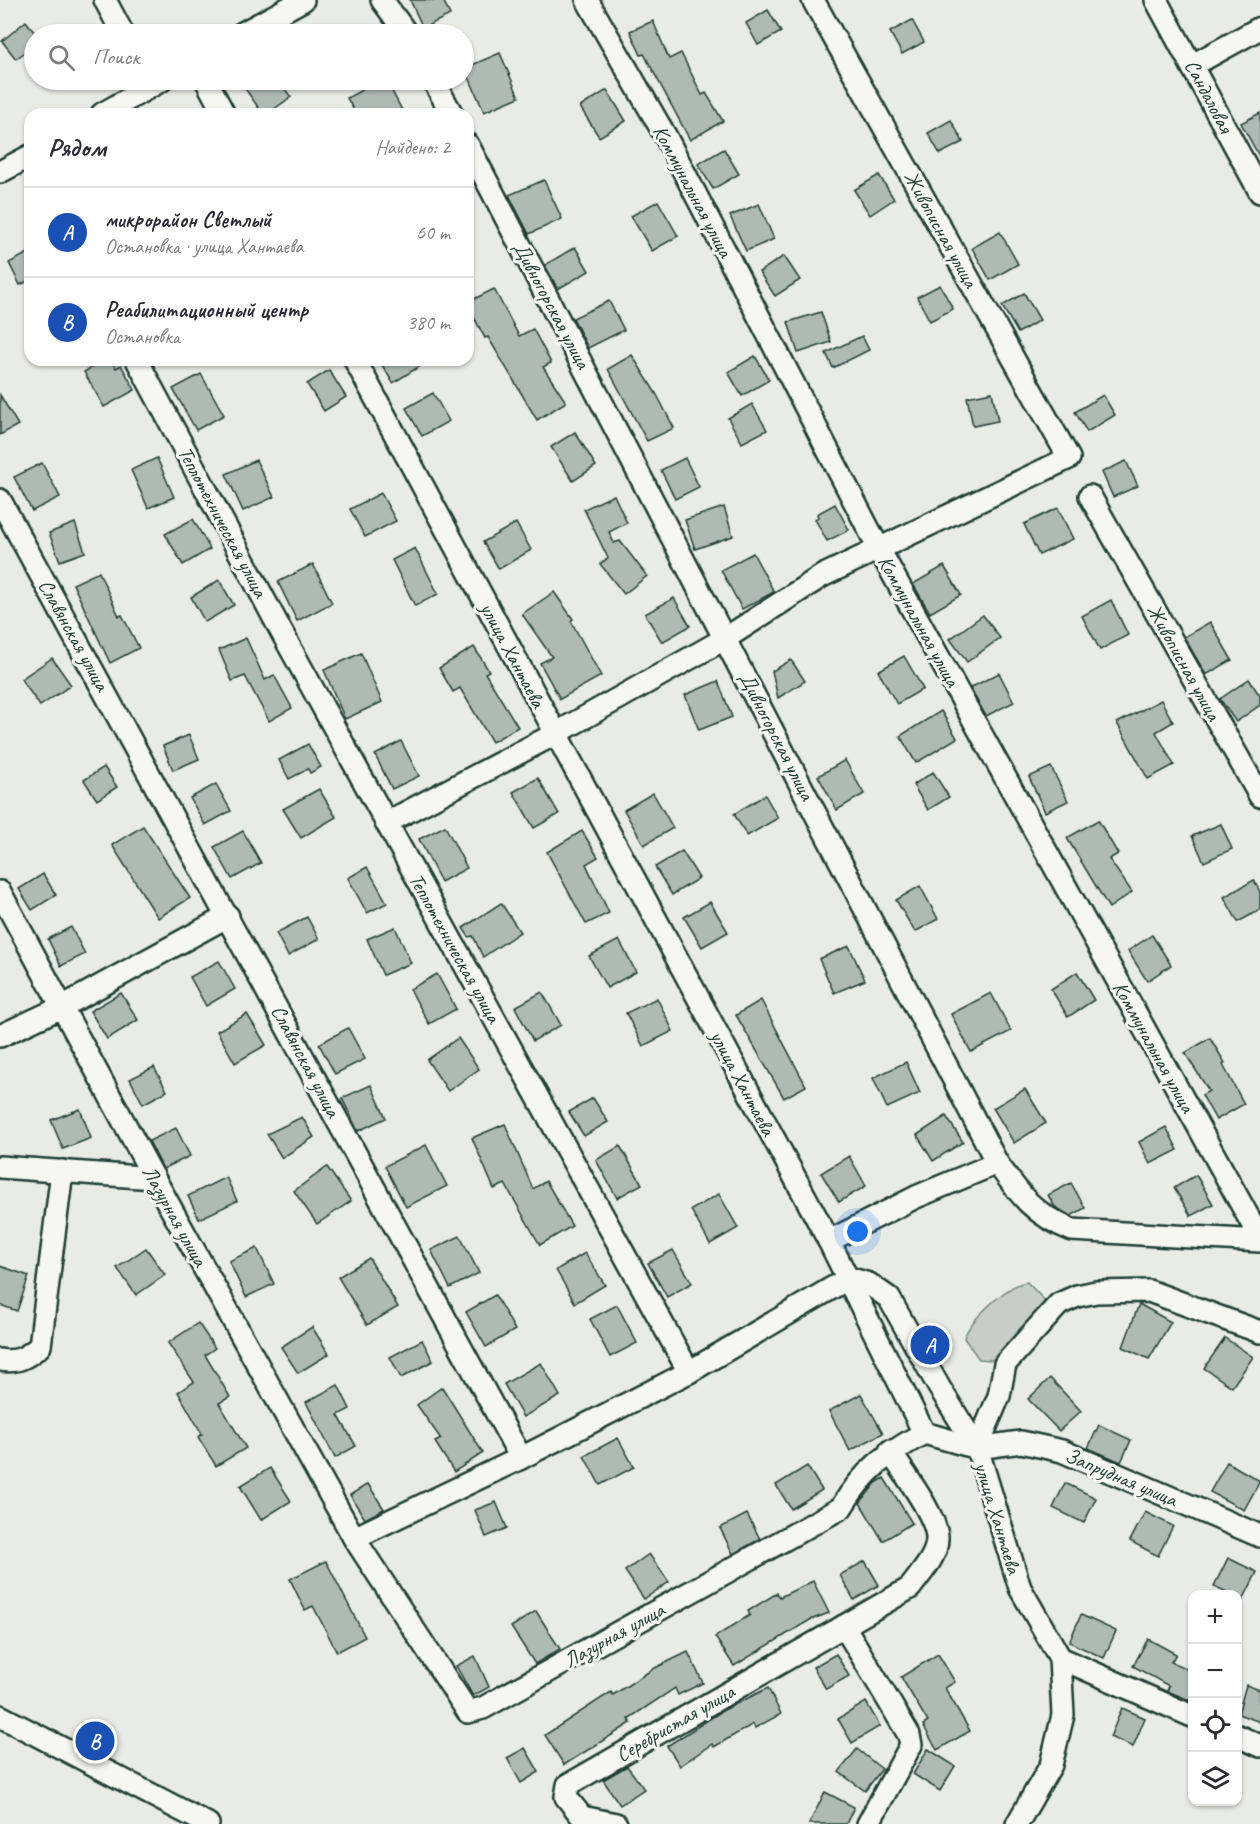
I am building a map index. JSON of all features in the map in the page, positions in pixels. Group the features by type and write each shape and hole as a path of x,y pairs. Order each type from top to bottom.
{"street":[{"path":"105,0 118,24"},
{"path":"259,24 303,0"},
{"path":"382,0 400,24"},
{"name":"Коммунальная улица","path":"587,0 666,137 880,551 1260,1240"},
{"name":"Живописная улица","path":"813,0 1069,458 880,551"},
{"name":"Сандаловая","path":"1156,0 1260,192"},
{"path":"1193,65 1260,28"},
{"path":"112,108 140,90"},
{"path":"211,90 221,108"},
{"path":"439,90 449,108"},
{"name":"Дивногорская улица","path":"474,156 997,1163"},
{"path":"0,172 24,160"},
{"name":"Теплотехническая улица","path":"140,366 280,631 689,1372"},
{"name":"улица Хантаева","path":"358,366 849,1278 924,1433 977,1448 1020,1588 1060,1658"},
{"name":"Живописная улица","path":"1090,496 1260,796"},
{"name":"Славянская улица","path":"0,500 521,1458"},
{"path":"386,823 555,734 726,638 822,576 880,551"},
{"name":"Лазурная улица","path":"0,892 154,1178 354,1538 468,1712 483,1708 841,1508 859,1480 890,1451 924,1433"},
{"path":"0,1036 62,1007 228,916"},
{"path":"829,1241 916,1197 997,1163"},
{"name":"Коммунальная улица","path":"997,1163 1023,1200 1051,1222 1072,1230 1260,1240"},
{"path":"0,1167 154,1178"},
{"path":"0,1360 12,1362 26,1357 40,1346 62,1171"},
{"path":"354,1538 521,1458 689,1372 849,1278 869,1284 889,1298 939,1387 977,1448"},
{"path":"977,1448 999,1396 1005,1364 1059,1304 1077,1296 1096,1292 1149,1291 1260,1332"},
{"name":"Запрудная улица","path":"977,1448 1022,1442 1062,1451 1260,1536"},
{"name":"Серебристая улица","path":"616,1824 582,1817 566,1797 568,1785 910,1588 929,1563 937,1539 933,1521 890,1451"},
{"path":"844,1626 909,1735 911,1744 868,1824"},
{"path":"1017,1824 1051,1766 1063,1715 1060,1658 1188,1714"},
{"path":"0,1716 208,1824"},
{"path":"1242,1738 1260,1746"}],"shaded area":[{"path":"1027,1282 1044,1300 1044,1313 992,1360 979,1359 964,1338 968,1331 982,1313 1000,1296 1019,1284"}],"building":[{"path":"410,0 443,0 450,15 431,24 421,24"},
{"path":"768,10 781,32 758,45 746,23"},
{"path":"912,20 924,42 902,54 890,32"},
{"path":"26,21 28,24 24,24 24,53 16,59 2,41"},
{"path":"653,21 669,59 681,53 702,95 706,93 723,121 690,140 644,54 641,55 630,31"},
{"path":"500,53 519,97 484,112 474,89 474,64"},
{"path":"246,90 286,90 291,97 275,108 259,108"},
{"path":"362,90 391,90 401,108 353,108 347,98"},
{"path":"607,90 626,121 599,137 580,107"},
{"path":"1260,113 1260,158 1241,123"},
{"path":"951,120 963,142 940,154 928,133"},
{"path":"724,149 739,174 713,189 698,164"},
{"path":"879,175 894,199 870,215 854,190"},
{"path":"544,180 562,219 529,234 509,195"},
{"path":"658,201 678,236 652,251 631,216"},
{"path":"759,204 774,239 746,251 730,216"},
{"path":"1000,232 1018,264 990,280 972,248"},
{"path":"575,247 589,271 558,289 545,265"},
{"path":"24,255 24,283 20,285 9,263"},
{"path":"784,256 800,280 775,296 759,272"},
{"path":"940,285 953,309 930,321 917,297"},
{"path":"494,289 519,336 533,329 551,363 543,367 566,402 537,420 474,317 474,299"},
{"path":"1024,293 1040,320 1018,333 1002,306"},
{"path":"609,301 624,330 588,348 573,318"},
{"path":"821,312 831,342 798,353 788,322"},
{"path":"862,336 869,350 833,368 826,353"},
{"path":"632,355 674,428 647,441 608,369"},
{"path":"755,356 769,380 742,396 728,372"},
{"path":"94,366 115,366 116,368 122,366 135,390 104,407 84,372"},
{"path":"383,366 420,366 393,383"},
{"path":"329,370 346,397 324,411 307,384"},
{"path":"201,374 224,415 196,430 173,389"},
{"path":"992,392 998,421 973,426 967,397"},
{"path":"433,393 449,421 422,436 406,408"},
{"path":"0,395 18,425 0,435"},
{"path":"1103,395 1115,415 1087,432 1075,412"},
{"path":"752,404 767,430 742,443 728,418"},
{"path":"575,432 596,466 573,481 551,447"},
{"path":"157,458 174,497 148,508 131,470"},
{"path":"685,458 699,487 675,499 661,470"},
{"path":"256,460 274,497 243,511 226,474"},
{"path":"1126,461 1138,486 1113,497 1102,472"},
{"path":"42,463 60,497 32,511 14,477"},
{"path":"381,493 396,521 365,537 350,509"},
{"path":"614,495 627,523 609,532 614,543 620,541 647,576 624,594 600,564 608,558 584,509"},
{"path":"835,504 849,530 827,541 815,519 818,517 817,514"},
{"path":"724,507 733,536 695,549 685,520"},
{"path":"1058,508 1073,539 1039,555 1024,524"},
{"path":"193,519 210,549 183,565 165,534"},
{"path":"75,523 85,552 60,561 49,533"},
{"path":"516,523 531,550 499,569 483,542"},
{"path":"415,548 438,594 415,606 392,560"},
{"path":"753,553 774,592 742,609 721,570"},
{"path":"313,564 332,603 297,621 278,582"},
{"path":"944,566 961,595 930,613 913,584"},
{"path":"99,572 119,616 122,615 139,648 110,663 73,584"},
{"path":"219,580 234,605 205,622 191,597"},
{"path":"554,592 573,619 571,621 601,676 560,699 540,663 552,657 522,614"},
{"path":"674,598 690,626 662,642 645,614"},
{"path":"1111,600 1128,635 1100,650 1082,616"},
{"path":"983,615 1000,638 967,662 950,639"},
{"path":"1210,622 1232,660 1206,675 1184,637"},
{"path":"246,638 265,680 274,675 292,708 269,721 245,676 232,681 219,650"},
{"path":"474,647 489,671 485,673 518,727 492,742 460,688 453,692 439,668"},
{"path":"361,653 382,702 345,719 324,670"},
{"path":"904,656 923,689 897,704 878,671"},
{"path":"52,658 71,685 40,706 21,679"},
{"path":"791,660 805,681 778,698 772,671"},
{"path":"999,673 1014,702 986,716 970,688"},
{"path":"1249,679 1260,696 1260,705 1236,722 1220,699"},
{"path":"718,681 732,717 699,730 685,695"},
{"path":"1161,700 1173,722 1156,732 1174,765 1148,779 1117,723"},
{"path":"941,711 957,738 916,763 900,736"},
{"path":"189,735 199,759 173,770 163,746"},
{"path":"401,741 419,776 392,789 375,755"},
{"path":"308,744 321,767 310,773 308,769 289,779 279,760"},
{"path":"845,760 864,794 837,810 818,776"},
{"path":"104,767 117,787 97,800 84,780"},
{"path":"1051,767 1068,801 1045,812 1029,777"},
{"path":"933,772 949,797 928,810 913,785"},
{"path":"538,778 559,814 534,828 513,792"},
{"path":"216,784 231,811 205,825 190,798"},
{"path":"319,789 336,817 301,838 283,809"},
{"path":"653,793 673,828 644,845 624,810"},
{"path":"765,795 778,818 747,836 734,814"},
{"path":"1098,820 1118,854 1109,859 1132,892 1109,908 1067,838"},
{"path":"1221,824 1232,849 1204,862 1192,836"},
{"path":"143,826 190,898 158,918 112,845"},
{"path":"445,826 467,868 441,882 419,839"},
{"path":"243,831 261,863 232,879 214,847"},
{"path":"582,831 598,857 586,864 609,913 586,924 547,852"},
{"path":"682,851 699,878 672,895 655,867"},
{"path":"367,867 387,903 367,913 348,878"},
{"path":"43,874 56,895 32,910 19,889"},
{"path":"1254,880 1260,892 1260,910 1238,922 1224,897"},
{"path":"920,886 938,919 915,932 896,900"},
{"path":"710,902 728,932 702,947 684,917"},
{"path":"501,903 520,932 483,957 473,936 469,937 463,928"},
{"path":"307,917 319,939 288,956 276,933"},
{"path":"71,927 85,954 61,966 48,939"},
{"path":"395,927 411,963 383,975 367,939"},
{"path":"1152,935 1171,965 1147,981 1128,951"},
{"path":"619,940 636,972 607,988 589,956"},
{"path":"849,946 865,980 834,993 819,959"},
{"path":"219,961 235,989 206,1006 190,977"},
{"path":"1077,972 1094,1000 1068,1017 1051,989"},
{"path":"437,974 456,1009 429,1024 410,989"},
{"path":"542,992 561,1025 533,1041 515,1007"},
{"path":"121,993 138,1020 107,1039 90,1011"},
{"path":"991,993 1011,1031 971,1052 951,1014"},
{"path":"657,998 673,1031 643,1046 626,1013"},
{"path":"761,1000 806,1086 784,1098 736,1015"},
{"path":"247,1014 266,1045 235,1063 217,1031"},
{"path":"348,1028 365,1059 335,1074 319,1044"},
{"path":"458,1038 479,1069 448,1091 427,1060"},
{"path":"1210,1038 1225,1063 1223,1065 1244,1104 1216,1120 1202,1095 1209,1091 1185,1053"},
{"path":"906,1062 920,1093 887,1108 873,1078"},
{"path":"154,1067 167,1091 143,1104 130,1079"},
{"path":"371,1085 386,1118 358,1131 342,1098"},
{"path":"1025,1089 1046,1123 1014,1143 993,1108"},
{"path":"593,1098 608,1122 584,1136 569,1112"},
{"path":"80,1109 91,1138 63,1149 51,1120"},
{"path":"946,1116 963,1142 933,1161 917,1135"},
{"path":"302,1117 314,1137 282,1158 267,1134"},
{"path":"505,1124 533,1189 546,1181 572,1226 540,1245 505,1184 494,1189 472,1138"},
{"path":"1166,1127 1178,1150 1150,1164 1139,1142"},
{"path":"176,1128 190,1156 163,1169 149,1141"},
{"path":"426,1145 447,1186 406,1207 385,1166"},
{"path":"620,1146 642,1184 617,1198 596,1160"},
{"path":"849,1156 866,1186 839,1202 821,1173"},
{"path":"327,1167 351,1201 317,1224 294,1191"},
{"path":"1196,1175 1213,1204 1191,1216 1174,1188"},
{"path":"226,1177 237,1201 199,1219 188,1196"},
{"path":"1071,1183 1085,1208 1071,1216 1055,1207 1048,1195"},
{"path":"719,1194 738,1228 710,1244 691,1210"},
{"path":"460,1236 479,1273 450,1288 431,1250"},
{"path":"146,1248 165,1275 136,1295 117,1268"},
{"path":"257,1248 274,1284 246,1297 229,1261"},
{"path":"673,1250 692,1283 667,1297 648,1263"},
{"path":"585,1253 605,1285 575,1303 556,1270"},
{"path":"369,1258 398,1307 367,1325 338,1277"},
{"path":"0,1266 29,1276 17,1311 0,1305"},
{"path":"495,1295 515,1330 486,1347 466,1312"},
{"path":"1139,1304 1171,1322 1149,1359 1123,1347"},
{"path":"617,1305 637,1343 610,1357 590,1319"},
{"path":"198,1323 215,1348 205,1355 230,1397 219,1403 246,1448 216,1466 198,1437 202,1434 178,1392 194,1382 168,1343"},
{"path":"312,1327 329,1354 298,1373 281,1347"},
{"path":"1225,1338 1253,1357 1232,1387 1204,1368"},
{"path":"422,1340 433,1361 401,1378 390,1357"},
{"path":"541,1363 560,1396 523,1417 504,1384"},
{"path":"1050,1378 1081,1411 1059,1431 1028,1399"},
{"path":"338,1385 350,1409 338,1415 356,1446 335,1458 306,1402"},
{"path":"442,1387 483,1453 454,1472 435,1442 441,1439 417,1405"},
{"path":"861,1394 883,1433 850,1451 829,1411"},
{"path":"1099,1425 1131,1440 1121,1462 1088,1448"},
{"path":"618,1438 634,1467 600,1485 584,1456"},
{"path":"1227,1462 1260,1481 1244,1510 1210,1492"},
{"path":"807,1466 822,1490 791,1509 776,1485"},
{"path":"270,1468 291,1501 261,1520 240,1486"},
{"path":"884,1478 912,1523 883,1541 860,1503 876,1483"},
{"path":"1065,1483 1096,1498 1084,1523 1053,1508"},
{"path":"368,1484 384,1509 365,1519 350,1495"},
{"path":"496,1502 507,1528 486,1537 475,1510"},
{"path":"1145,1512 1173,1526 1158,1556 1130,1541"},
{"path":"747,1514 760,1539 733,1554 720,1528"},
{"path":"649,1554 669,1582 644,1599 625,1571"},
{"path":"1228,1558 1257,1572 1243,1600 1242,1590 1222,1590 1214,1586"},
{"path":"326,1561 365,1637 337,1652 313,1606 305,1610 290,1579"},
{"path":"865,1561 879,1585 854,1600 840,1575"},
{"path":"813,1581 829,1613 810,1620 734,1666 715,1637 750,1615 748,1611 777,1593 780,1597"},
{"path":"536,1611 560,1649 535,1664 511,1627"},
{"path":"1081,1615 1116,1631 1104,1658 1069,1642"},
{"path":"1148,1639 1176,1654 1171,1662 1188,1669 1188,1699 1167,1691 1169,1686 1133,1666"},
{"path":"688,1652 703,1683 678,1695 675,1688 628,1719 631,1723 564,1765 545,1735 611,1692 613,1695 653,1669"},
{"path":"836,1654 849,1676 826,1689 813,1667"},
{"path":"938,1654 955,1682 945,1688 970,1731 937,1750 923,1725 928,1722 901,1677"},
{"path":"475,1656 489,1687 473,1696 456,1666"},
{"path":"1246,1685 1260,1690 1260,1722 1242,1715 1242,1700"},
{"path":"768,1688 781,1714 755,1728 753,1724 714,1747 712,1744 680,1766 667,1746 722,1711"},
{"path":"866,1702 880,1726 852,1743 838,1719"},
{"path":"1122,1708 1145,1718 1133,1747 1110,1737"},
{"path":"525,1748 539,1772 521,1783 507,1758"},
{"path":"857,1749 882,1769 865,1791 839,1772"},
{"path":"928,1749 955,1766 940,1791 913,1774"},
{"path":"627,1766 644,1789 620,1805 603,1780"},
{"path":"825,1792 854,1807 846,1824 809,1824"}],"place":[{"name":"микрорайон Светлый","path":"930,1345"},
{"name":"Реабилитационный центр","path":"95,1741"}]}
